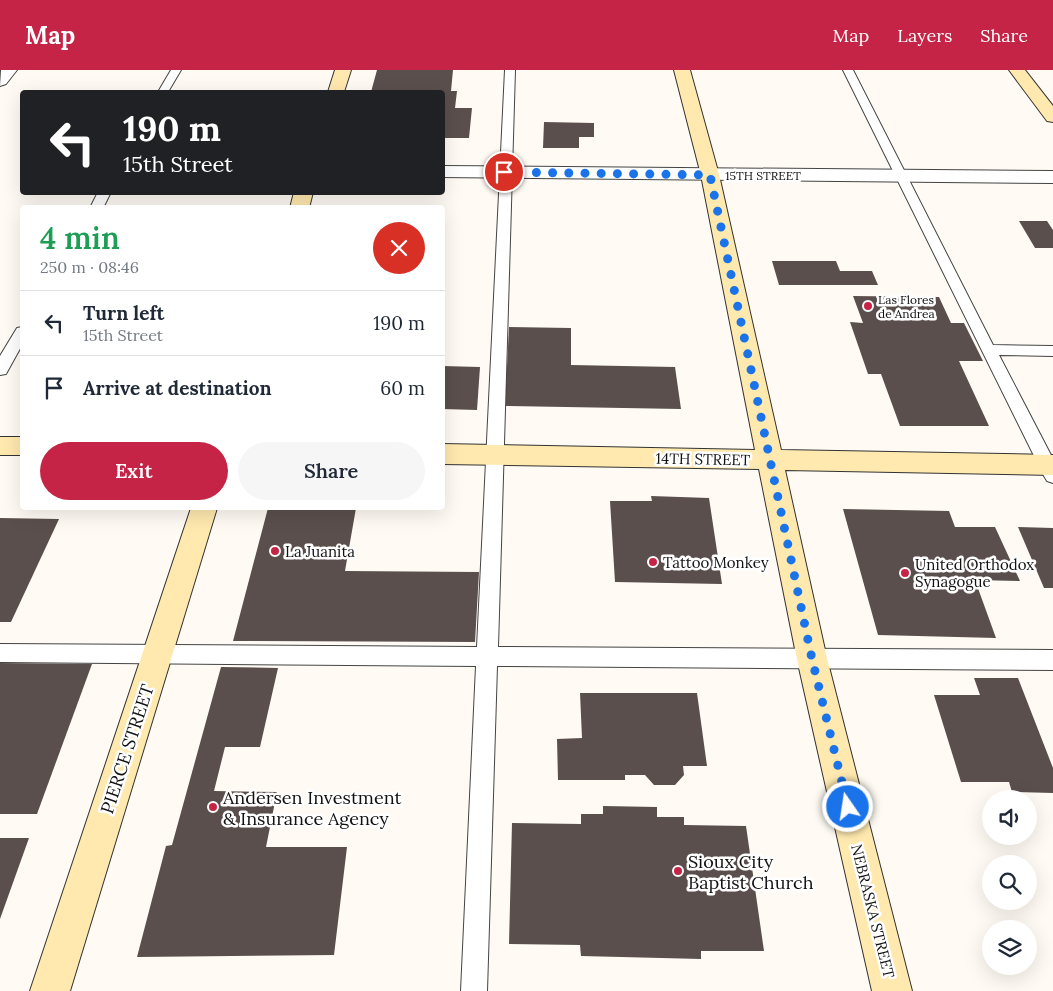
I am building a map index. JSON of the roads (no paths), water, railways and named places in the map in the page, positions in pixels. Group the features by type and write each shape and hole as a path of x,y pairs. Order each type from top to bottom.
{"main road":[{"path":"337,90 343,70"},
{"name":"NEBRASKA STREET","path":"682,70 710,175 812,659 892,991"},
{"path":"1017,70 1053,116"},
{"path":"0,446 20,446"},
{"name":"14TH STREET","path":"445,454 770,460 1051,469"},
{"name":"PIERCE STREET","path":"50,991 203,510"}],"street":[{"path":"0,81 9,70"},
{"name":"15TH STREET","path":"445,171 1053,177"}],"lane":[{"path":"164,90 176,70"},
{"path":"474,991 496,455 504,172 510,70"},
{"path":"848,70 898,174 991,350 1051,469"},
{"path":"0,370 20,335"},
{"path":"991,350 1053,351"},
{"path":"0,653 1053,660"}],"place":[{"name":"Las Flores de Andrea","path":"868,306"},
{"name":"La Juanita","path":"275,551"},
{"name":"Tattoo Monkey","path":"653,562"},
{"name":"United Orthodox Synagogue","path":"905,573"},
{"name":"Andersen Investment & Insurance Agency","path":"213,807"},
{"name":"Sioux City Baptist Church","path":"678,871"}]}
